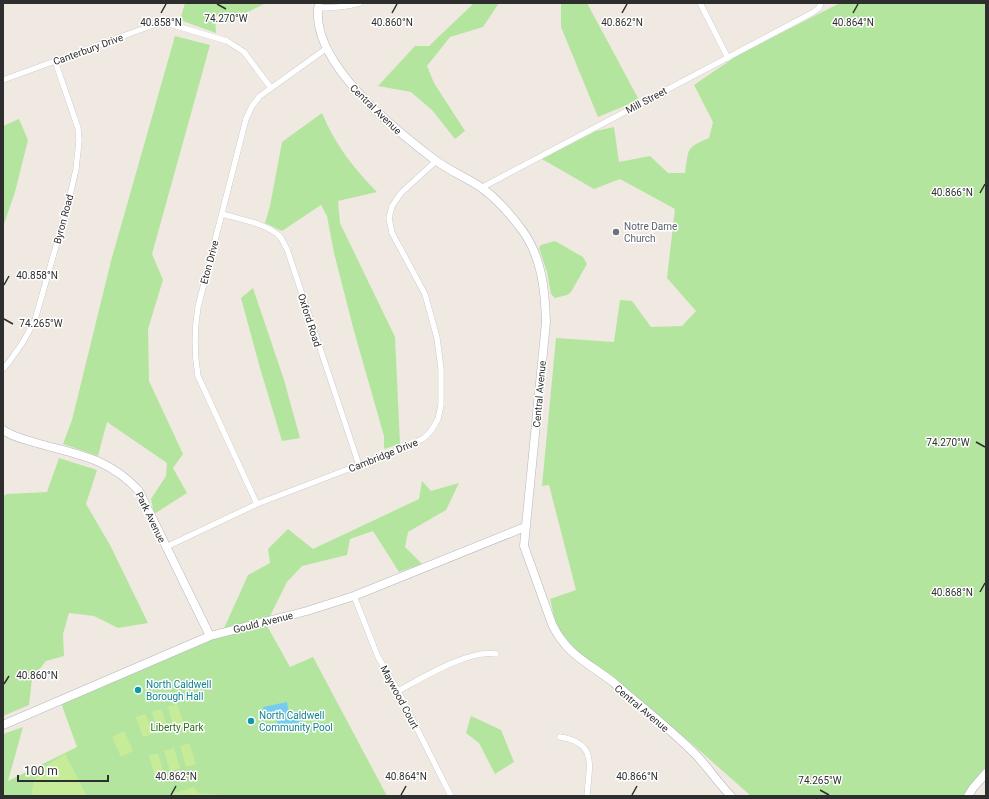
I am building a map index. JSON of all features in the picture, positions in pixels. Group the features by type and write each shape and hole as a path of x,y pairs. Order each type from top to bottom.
{"main road":[{"name":"Central Avenue","path":"319,5 318,23 327,48 348,81 360,95 402,134 436,161 481,188 505,209 523,231 534,252 541,273 545,295 546,322 524,546 552,624 563,644 571,652 611,682 691,749 731,796"},
{"name":"Park Avenue","path":"3,430 17,437 93,459 123,475 139,491 210,636"},
{"name":"Gould Avenue","path":"3,725 210,636 307,611 354,596 525,527"},
{"path":"968,796 986,773"}],"street":[{"path":"319,5 332,8 347,7 360,3"},
{"path":"700,3 728,58"},
{"name":"Mill Street","path":"481,188 812,13 819,8 821,3"},
{"name":"Canterbury Drive","path":"3,80 156,24 170,24 228,41 244,52 271,88"},
{"name":"Eton Drive","path":"257,504 198,376 194,356 194,331 198,307 246,119 252,106 260,96 327,48"},
{"name":"Byron Road","path":"3,369 10,362 35,320 69,200 76,169 79,141 78,128 55,61"},
{"name":"Cambridge Drive","path":"166,547 257,504 420,441 436,424 442,405 438,338 425,294 392,233 389,218 392,206 401,193 436,161"},
{"name":"Oxford Road","path":"222,214 270,229 280,237 287,249 358,465"},
{"name":"Maywood Court","path":"354,596 378,657 398,691 451,796"},
{"path":"398,691 447,664 482,653 488,652 496,654"},
{"path":"560,737 580,742 586,749 590,762 587,796"}],"green space":[{"path":"185,3 266,3 226,23 215,14 216,33 180,20"},
{"path":"474,3 499,3 483,27 450,37 427,66 434,83 465,131 455,139 432,110 411,92 378,86 415,46 429,46"},
{"path":"561,3 587,3 639,100 598,117 561,27"},
{"path":"840,3 986,3 986,770 966,796 751,796 691,743 571,646 557,629 550,599 576,590 549,485 542,486 556,338 614,342 620,300 632,301 651,327 682,326 696,311 667,278 675,209 620,179 594,189 542,159 596,131 614,127 619,162 650,156 668,173 685,173 690,150 696,144 709,138 713,122 694,85 738,55"},
{"path":"175,36 210,45 152,254 163,280 148,329 149,381 183,454 173,468 187,493 154,514 151,499 166,476 167,463 107,422 98,456 63,444 72,420 111,261"},
{"path":"322,113 332,135 345,155 377,192 338,201 340,223 395,337 400,444 384,449 384,436 354,331 334,253 327,216 321,205 282,231 265,223 270,206 282,142"},
{"path":"19,119 28,140 15,192 3,227 3,126"},
{"path":"555,241 583,257 587,264 571,292 567,295 555,298 551,294 547,272 539,248 541,245"},
{"path":"253,288 284,380 300,438 282,441 241,298"},
{"path":"59,458 97,470 86,504 110,545 148,623 118,628 94,616 69,613 63,634 64,656 46,661 32,679 29,705 3,716 3,496 7,494 47,492"},
{"name":"Liberty Park","path":"422,481 431,491 459,483 446,510 408,532 405,547 422,564 399,572 373,531 350,539 347,555 302,566 287,582 266,624 290,667 313,657 387,796 3,796 3,734 23,727 8,781 77,747 60,700 221,635 248,575 270,563 268,549 288,529 313,549 419,499"},
{"path":"177,704 184,724 174,728 168,707"},
{"path":"161,709 168,729 158,732 152,712"},
{"path":"146,714 152,734 143,737 136,717"},
{"path":"471,716 501,730 514,762 495,774 479,743 466,733"},
{"path":"124,731 133,751 121,757 112,737"},
{"path":"189,743 196,764 186,767 180,746"},
{"path":"174,748 180,768 170,771 164,751"},
{"path":"158,753 164,774 155,776 149,756"},
{"path":"65,754 87,796 32,796 34,781 38,775 47,766"},
{"path":"194,787 198,793 231,796 167,796"}],"water":[{"path":"287,702 289,715 300,713 302,722 278,726 275,714 265,716 263,707"}],"place":[{"name":"Notre Dame Church","path":"616,232"},
{"name":"North Caldwell Borough Hall","path":"138,690"},
{"name":"North Caldwell Community Pool","path":"251,721"}]}
